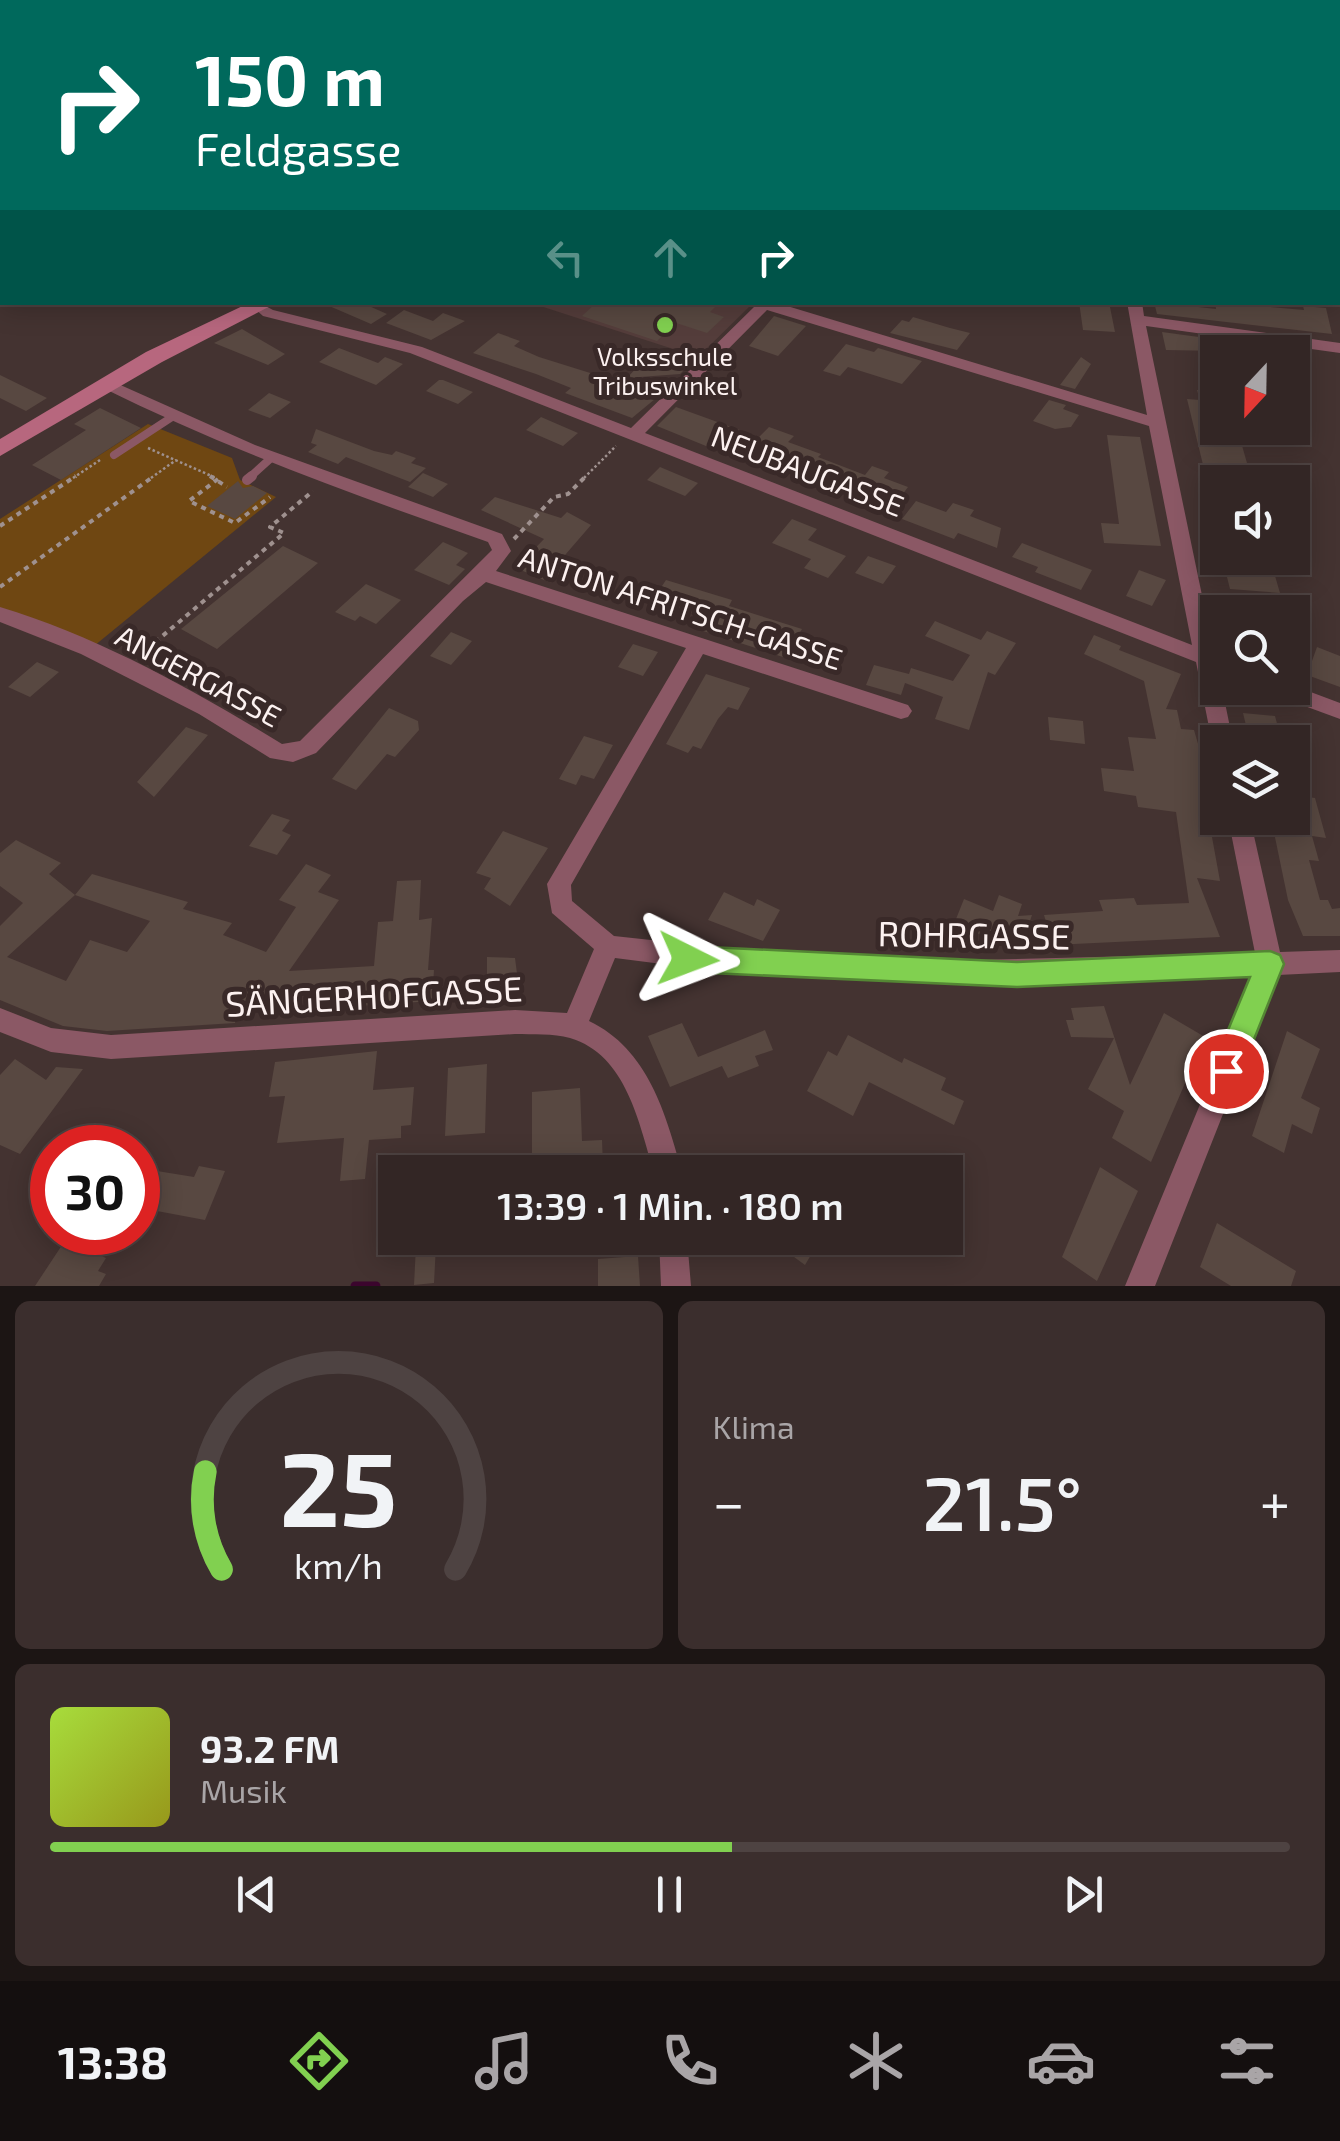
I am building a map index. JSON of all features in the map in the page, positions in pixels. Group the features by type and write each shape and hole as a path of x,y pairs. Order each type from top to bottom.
{"street":[{"path":"635,434 761,305"},
{"path":"770,305 1156,423"},
{"path":"0,450 106,384 257,308"},
{"name":"NEUBAUGASSE","path":"257,308 416,350 1200,656"},
{"path":"1200,610 1156,423 1136,311 1340,348"},
{"name":"ANTON AFRITSCH-GASSE","path":"106,384 172,418 271,458 495,538 502,552 484,574 901,711"},
{"name":"ANGERGASSE","path":"0,614 124,668 206,708 278,752 293,754 308,746 456,596 484,574"},
{"path":"574,1027 608,946 560,906 560,884 698,645"},
{"path":"1310,700 1340,712"},
{"path":"1140,1286 1270,964 1243,835"},
{"name":"ROHRGASSE","path":"608,946 688,959 1017,974 1340,961"},
{"name":"SÄNGERHOFGASSE","path":"0,1020 51,1040 111,1047 515,1022 574,1027 612,1046 635,1078 662,1155"},
{"path":"674,1255 676,1286"}],"lane":[{"path":"114,455 172,418"},
{"path":"247,480 271,458"}],"path":[{"path":"134,442 218,479 227,487"},
{"path":"502,552 554,497 568,494 617,445"},
{"path":"0,526 101,459 114,455"},
{"path":"0,586 176,460"},
{"path":"218,479 189,502 235,523 270,497"},
{"path":"124,668 284,533 270,527 327,479"}],"shaded area":[{"name":"Volksschule Tribuswinkel","path":"537,305 751,305 698,357"},
{"path":"148,424 232,458 240,480 276,497 94,646 0,608 0,519"}],"building":[{"path":"327,305 367,305 387,314 371,324"},
{"path":"594,305 717,305 710,312 724,317 707,333 676,323 657,341 582,316"},
{"path":"1079,305 1110,305 1115,332 1083,330"},
{"path":"1155,305 1326,308 1332,334 1157,314"},
{"path":"404,310 433,321 443,313 465,321 431,340 386,323"},
{"path":"774,316 806,326 778,356 749,346"},
{"path":"913,317 970,333 957,350 890,333 902,320 909,322"},
{"path":"242,329 285,354 268,365 214,343"},
{"path":"1162,332 1200,337 1200,351 1166,350"},
{"path":"498,333 520,341 514,346 539,357 655,399 632,418 565,393 571,388 473,353"},
{"path":"846,344 874,352 878,348 922,361 902,384 848,367 840,376 823,371"},
{"path":"339,348 378,363 385,357 403,364 376,385 319,362"},
{"path":"654,349 686,359 686,368 680,374 627,378"},
{"path":"1081,357 1091,364 1075,389 1060,385"},
{"path":"0,375 47,398 26,411 0,398"},
{"path":"439,380 473,392 458,404 426,391"},
{"path":"269,393 291,402 270,418 248,410"},
{"path":"1187,399 1200,400 1200,445 1242,445 1248,465 1203,465"},
{"path":"1049,400 1066,405 1063,409 1079,415 1071,427 1055,429 1033,421"},
{"path":"676,407 759,437 769,427 794,436 788,442 821,454 818,457 865,475 872,466 889,472 884,478 908,487 893,507 840,487 838,490 772,460 769,463 733,449 728,455 657,426"},
{"path":"100,408 141,428 61,480 32,465 86,430 74,424"},
{"path":"541,417 578,433 563,446 526,430"},
{"path":"316,429 374,451 392,455 396,451 416,458 411,463 426,468 410,482 346,457 338,464 308,452 317,445 311,443"},
{"path":"1107,435 1140,437 1161,546 1104,543 1101,523 1119,524"},
{"path":"660,467 698,483 685,496 647,480"},
{"path":"423,473 448,484 433,497 408,487"},
{"path":"238,481 243,488 253,486 267,493 235,519 207,506"},
{"path":"495,497 561,518 567,512 591,525 559,562 567,566 551,583 516,568 544,539 481,510"},
{"path":"916,501 946,512 953,503 974,510 970,516 1001,528 997,548 958,533 954,539 902,519"},
{"path":"792,519 817,529 808,540 846,556 828,578 804,568 811,559 772,543"},
{"path":"443,542 468,553 456,565 465,569 449,585 414,570"},
{"path":"1022,543 1092,570 1081,590 1035,572 1038,567 1012,557"},
{"path":"283,546 318,563 217,649 181,629"},
{"path":"868,556 896,566 883,584 855,573"},
{"path":"1139,570 1166,580 1152,606 1126,596"},
{"path":"1226,575 1275,575 1280,593 1230,589"},
{"path":"666,580 732,600 729,606 802,629 786,658 694,628 701,616 652,601"},
{"path":"366,584 401,600 376,624 360,616 355,621 335,612"},
{"path":"935,621 981,640 987,631 1016,643 995,675 988,672 969,730 935,719 943,697 905,683 901,695 866,685 874,665 909,674 911,668 953,681 970,655 925,636"},
{"path":"451,632 472,641 451,665 430,656"},
{"path":"1094,635 1121,646 1119,650 1181,674 1166,709 1177,710 1181,729 1194,730 1200,751 1200,835 1212,835 1220,881 1197,878 1220,937 1053,945 1044,915 1103,911 1099,900 1134,898 1137,905 1189,903 1176,812 1138,807 1136,796 1104,791 1101,768 1134,771 1128,737 1156,739 1144,681 1084,654"},
{"path":"633,644 658,652 643,676 618,667"},
{"path":"1317,647 1340,656 1340,687 1310,676"},
{"path":"37,662 59,672 30,697 8,687"},
{"path":"706,674 750,688 738,710 728,707 718,719 701,749 693,746 688,753 666,744"},
{"path":"389,708 418,721 419,730 395,757 387,754 356,790 332,779"},
{"path":"1243,713 1275,716 1277,725 1246,725"},
{"path":"1048,717 1083,721 1085,744 1050,740"},
{"path":"186,727 208,735 154,797 137,782"},
{"path":"584,736 613,745 594,779 581,775 576,785 559,779"},
{"path":"1310,797 1315,798 1326,838 1312,836 1319,861 1309,860 1320,900 1328,900 1332,909 1340,908 1340,936 1303,936 1288,900 1275,835 1310,835"},
{"path":"272,814 290,820 282,831 291,835 277,855 249,846"},
{"path":"503,831 548,848 510,906 484,889 491,878 476,873"},
{"path":"16,840 61,863 49,874 75,895 92,874 188,902 183,909 232,923 223,935 266,952 296,907 279,900 306,864 331,875 318,892 339,900 289,971 374,966 378,922 393,921 397,881 421,880 419,920 432,918 428,970 434,970 432,1001 316,1009 318,994 274,996 273,1006 237,1009 235,1023 107,1031 63,1026 0,1000 0,926 23,903 0,886 0,853","holes":["75,895 150,921 127,952 90,940 66,981 7,957"]},
{"path":"724,892 754,906 757,899 780,910 763,941 708,920"},
{"path":"999,895 1022,904 1018,916 1032,915 1022,945 1010,941 1008,946 954,924 964,899 993,911"},
{"path":"487,957 515,958 519,989 487,992"},
{"path":"1104,1006 1130,1085 1164,1013 1205,1037 1151,1162 1112,1138 1124,1111 1088,1089 1114,1038 1071,1037 1066,1020 1074,1020 1071,1008"},
{"path":"682,1023 698,1057 765,1030 773,1050 755,1056 759,1066 728,1078 722,1066 670,1087 648,1036"},
{"path":"1287,1031 1320,1049 1301,1098 1320,1108 1312,1134 1292,1124 1284,1153 1252,1136"},
{"path":"848,1035 902,1063 904,1058 946,1078 941,1090 964,1101 954,1125 869,1082 853,1116 807,1091 828,1051 837,1056"},
{"path":"377,1051 373,1090 414,1087 411,1125 401,1126 401,1138 369,1140 365,1179 340,1181 344,1138 277,1143 285,1096 269,1097 275,1062"},
{"path":"15,1059 46,1080 56,1067 83,1069 41,1125 30,1125 30,1141 20,1154 0,1145 0,1075"},
{"path":"487,1064 485,1133 445,1136 448,1068"},
{"path":"580,1088 582,1141 602,1140 603,1155 532,1155 532,1092"},
{"path":"199,1166 225,1171 205,1220 160,1212 160,1171 194,1177"},
{"path":"1100,1167 1138,1191 1097,1281 1062,1257"},
{"path":"1217,1223 1296,1271 1291,1286 1231,1286 1200,1267"},
{"path":"55,1255 106,1258 98,1271 106,1274 99,1286 35,1286"},
{"path":"416,1255 435,1255 434,1283 414,1285"},
{"path":"791,1255 811,1255 805,1265"},
{"path":"638,1256 640,1286 598,1286 598,1259"}],"waterway":[{"path":"355,1286 376,1286"}],"place":[{"name":"Volksschule Tribuswinkel","path":"665,325"}],"route":[{"path":"688,959 1017,974 1270,964 1226,1071"}]}
